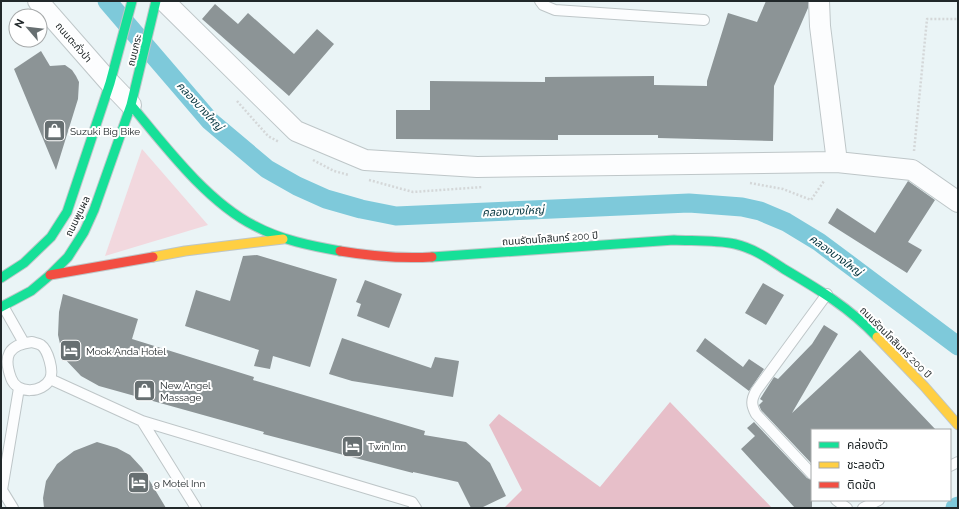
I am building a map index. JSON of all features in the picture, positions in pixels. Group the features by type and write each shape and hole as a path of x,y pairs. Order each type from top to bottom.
{"street":[{"name":"ถนนตะกั่วป่า","path":"38,1 131,105"},
{"name":"ถนนกระ","path":"110,83 132,1"},
{"path":"819,1 820,26 837,162"},
{"name":"ถนนกระ","path":"131,105 159,3"},
{"path":"159,3 296,132 365,160 477,167 837,162 912,170 958,202"},
{"name":"ถนนพูนผล","path":"1,278 24,262 51,238 67,212 110,83"},
{"name":"ถนนพูนผล","path":"2,306 31,291 68,257 84,232 94,210 131,105"},
{"name":"ถนนรัตนโกสินทร์ 200 ปี","path":"131,105 181,165 218,200 247,222 287,238 341,252 376,257 414,258 674,240 735,244 758,253 827,294 865,324 924,386 958,425"},
{"path":"50,275 185,250 287,238"}],"lane":[{"path":"540,1 543,5 555,10 704,20"},
{"path":"811,473 756,414 752,407 752,400 756,391 827,294"},
{"path":"2,306 24,343"},
{"path":"32,342 40,344 50,360 50,379 44,385 35,390 19,388 12,382 6,362 8,354 24,343 32,342"},
{"path":"50,379 142,421 412,502 416,508"},
{"path":"13,508 2,490 5,455 19,388"},
{"path":"142,421 196,508"},
{"path":"837,501 847,508"},
{"path":"863,508 877,501"}],"path":[{"path":"912,170 927,19 958,19"}],"shaded area":[{"path":"142,149 208,225 105,256"},
{"path":"670,402 772,508 504,508 522,490 489,425 499,414 600,487"}],"building":[{"path":"766,1 808,1 808,8 774,86 773,141 658,138 658,135 558,135 558,140 396,139 396,110 430,110 430,81 545,82 545,77 654,76 654,85 707,86 707,81 728,13 757,22"},
{"path":"215,4 238,24 248,13 294,54 317,29 334,44 289,96 202,19"},
{"name":"Suzuki Big Bike","path":"41,51 50,66 65,65 72,70 79,82 78,99 56,170 14,69"},
{"path":"908,181 935,200 908,242 922,250 907,273 828,223 837,208 875,233"},
{"path":"257,255 337,279 310,367 273,356 270,369 254,366 259,350 185,326 196,290 230,301 243,256"},
{"path":"365,280 402,294 389,328 357,316 361,304 356,302"},
{"path":"763,283 784,295 766,325 745,313"},
{"path":"63,294 138,319 132,339 254,377 253,380 425,431 424,435 466,442 490,463 506,496 481,508 471,508 458,482 413,473 263,434 264,432 99,386 81,376 63,357 58,335 59,312"},
{"path":"824,325 838,334 792,413 860,350 935,429 811,429 811,463 761,410 759,405 763,401 760,399 774,377 778,379 812,344"},
{"path":"342,338 431,368 435,357 459,361 453,397 352,381 329,374"},
{"path":"705,338 743,367 749,359 764,369 749,391 696,351"},
{"path":"754,422 807,478 811,480 812,508 795,508 741,449 755,436 747,428"},
{"path":"97,442 117,448 130,455 142,468 166,508 44,508 43,498 46,481 57,464 74,451"}],"waterway":[{"name":"คลองบางใหญ่","path":"107,1 210,121 267,169 297,186 326,199 361,209 396,216 689,203 742,207 760,211 786,222 819,242 958,346"}],"traffic: fast":[{"path":"1,278 24,263 51,237 67,212 110,83 132,1"},
{"path":"1,307 31,291 50,275 68,257 84,232 94,210 131,105 156,1"},
{"path":"131,105 188,172 220,203 237,216 265,231 286,239 340,251"},
{"path":"432,257 674,240 712,241 735,244 761,254 821,292 845,308 877,337"}],"traffic: slow":[{"path":"153,257 185,251 283,239"},
{"path":"877,337 924,386 958,425"}],"traffic: jam":[{"path":"340,251 386,257 432,257"},
{"path":"50,275 153,257"}],"place":[{"name":"Suzuki Big Bike","path":"54,131"},
{"name":"Mook Anda Hotel","path":"70,351"},
{"name":"New Angel Massage","path":"144,391"},
{"name":"Twin Inn","path":"352,446"},
{"name":"9 Motel Inn","path":"138,483"}]}
